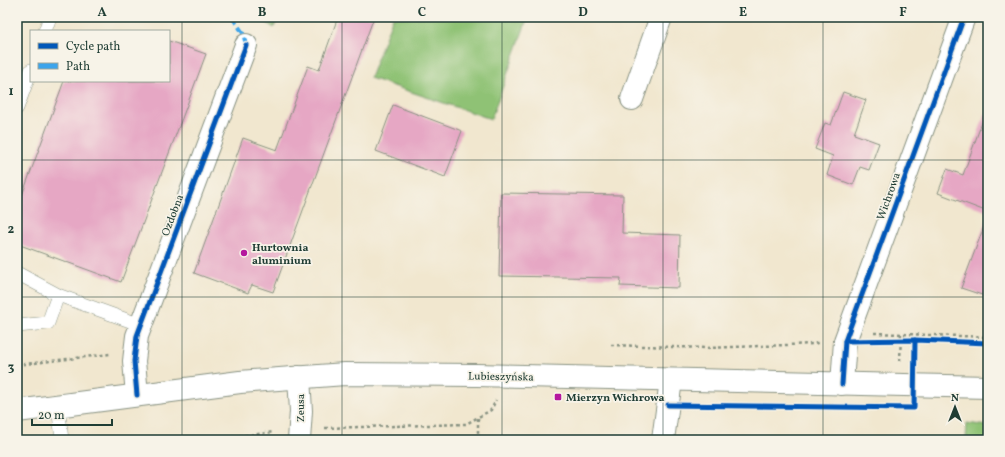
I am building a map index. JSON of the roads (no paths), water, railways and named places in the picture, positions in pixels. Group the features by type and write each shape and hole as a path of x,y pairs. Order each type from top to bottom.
{"main road":[{"path":"632,99 661,17"},
{"name":"Wichrowa","path":"842,384 845,341 847,333 964,17"},
{"name":"Ozdobna","path":"137,395 134,373 134,351 137,336 246,45"},
{"name":"Lubieszyńska","path":"17,411 240,382 345,374 401,374 988,388"},
{"name":"Zeusa","path":"299,377 300,435"},
{"path":"663,440 672,380"}],"lane":[{"path":"45,30 50,17"},
{"path":"17,108 30,73"},
{"path":"17,272 58,295 141,325"},
{"path":"17,326 48,323 58,295"},
{"path":"58,405 62,440"}],"place":[{"name":"Hurtownia aluminium","path":"244,253"},
{"name":"Mierzyn Wichrowa","path":"558,397"}]}
